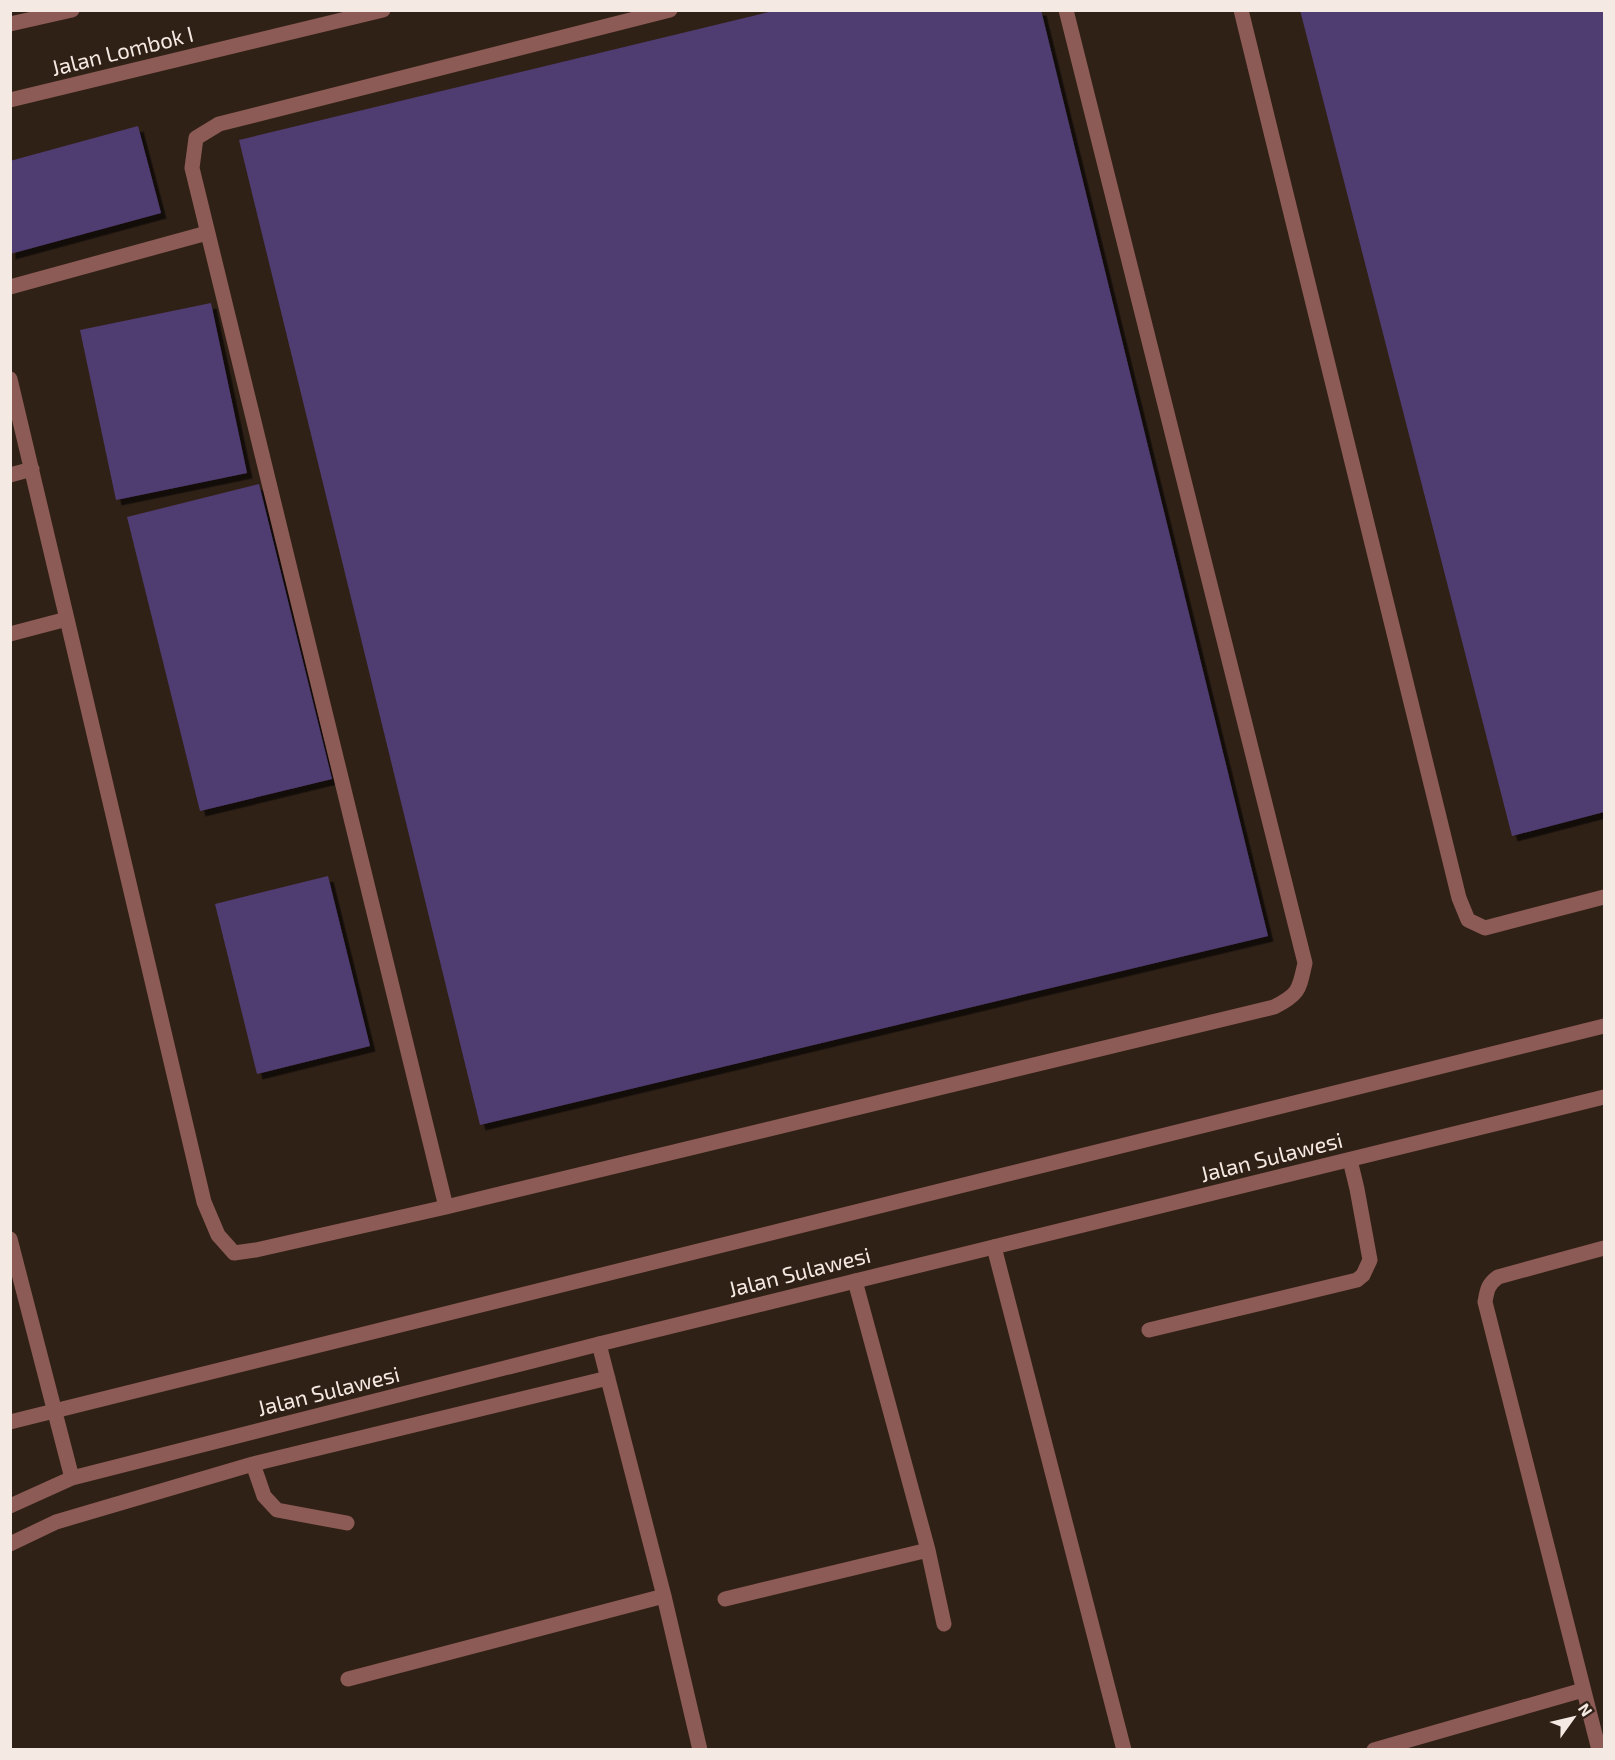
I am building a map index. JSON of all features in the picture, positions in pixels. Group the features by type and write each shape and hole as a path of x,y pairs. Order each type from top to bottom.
{"street":[{"path":"10,24 72,10"},
{"name":"Jalan Lombok I","path":"10,100 383,10"},
{"path":"446,1207 207,233 192,168 196,138 219,124 670,10"},
{"path":"11,385 204,1202 218,1234 234,1253 256,1251 446,1207 1274,1007 1288,1000 1299,990 1305,963 1066,10"},
{"path":"1241,10 1459,898 1468,920 1485,928 1605,897"},
{"path":"10,287 207,233"},
{"path":"10,475 32,469"},
{"path":"10,634 67,619"},
{"name":"Jalan Sulawesi","path":"10,1422 1605,1026"},
{"name":"Jalan Sulawesi","path":"10,1506 72,1478 599,1344 1605,1097"},
{"path":"1149,1330 1357,1280 1364,1275 1370,1260 1350,1160"},
{"path":"10,1239 72,1478"},
{"path":"994,1247 1124,1749"},
{"path":"1599,1749 1485,1302 1487,1289 1498,1277 1605,1248"},
{"path":"855,1281 928,1550 944,1624"},
{"path":"599,1344 664,1596 700,1749"},
{"path":"10,1544 56,1521 253,1464 608,1378"},
{"path":"253,1464 264,1496 277,1510 346,1522"},
{"path":"725,1599 928,1550"},
{"path":"348,1678 664,1596"},
{"path":"1374,1749 1583,1690"}],"building":[{"path":"777,10 1041,10 1268,936 480,1125 239,140"},
{"path":"1300,10 1604,10 1604,812 1512,836"},
{"path":"138,126 161,213 10,254 10,161"},
{"path":"211,303 247,473 116,500 80,330"},
{"path":"259,484 332,779 200,811 127,517"},
{"path":"328,876 370,1046 257,1074 215,904"}]}
